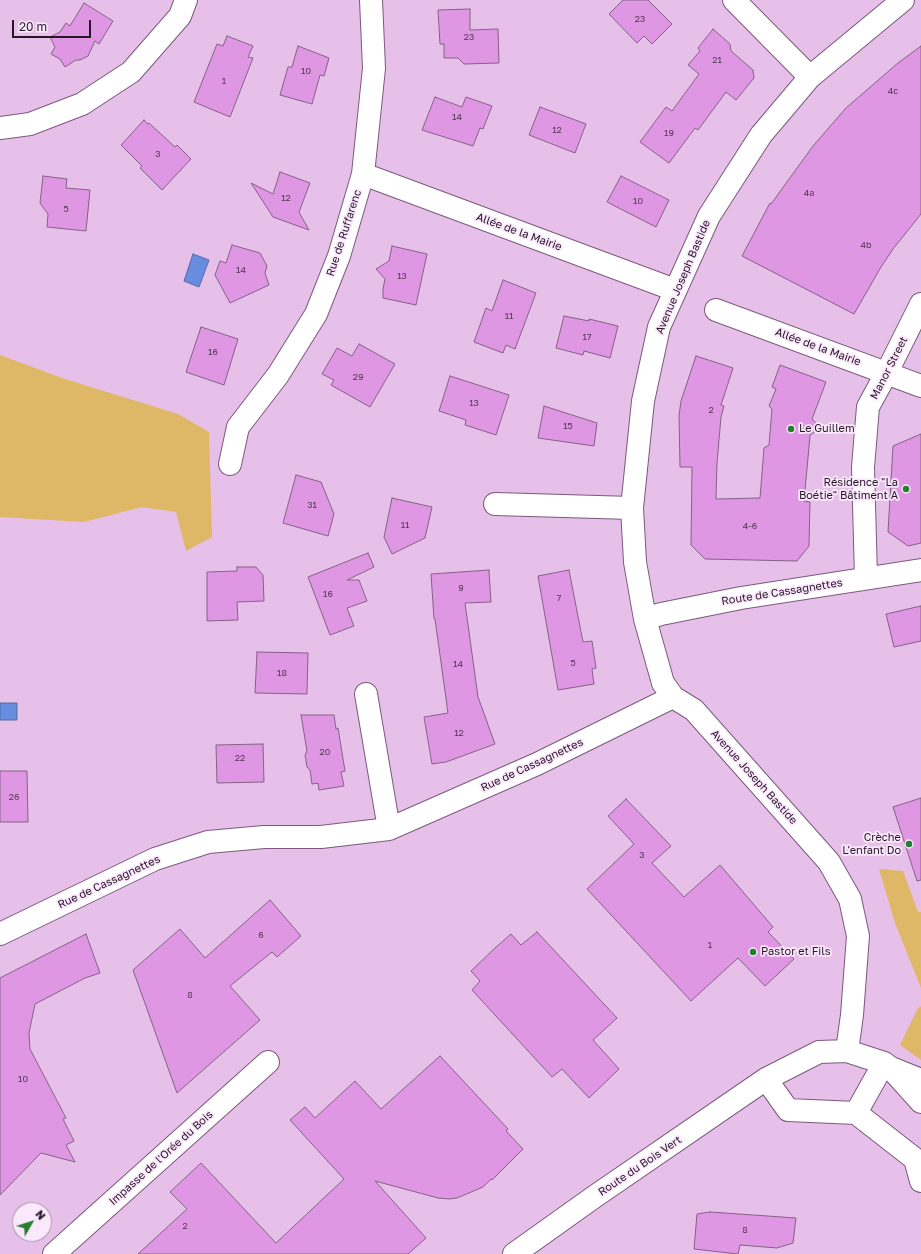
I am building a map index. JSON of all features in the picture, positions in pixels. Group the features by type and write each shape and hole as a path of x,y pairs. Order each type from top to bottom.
{"street":[{"path":"0,128 30,124 82,104 131,72 180,16 186,0"},
{"name":"Rue de Ruffarenc","path":"230,464 238,427 278,375 316,314 339,256 363,174 374,68 371,0"},
{"path":"734,0 810,78"},
{"name":"Avenue Joseph Bastide","path":"847,1051 852,1015 858,936 850,899 824,856 694,710 673,697 663,683 645,619 635,562 632,508 643,401 659,327 708,216 761,135 810,78 903,0"},
{"name":"Allée de la Mairie","path":"363,174 676,290"},
{"name":"Manor Street","path":"866,578 862,467 868,407 921,304"},
{"name":"Allée de la Mairie","path":"716,310 887,372 921,386"},
{"path":"495,504 632,508"},
{"name":"Route de Cassagnettes","path":"645,619 661,614 741,598 921,570"},
{"path":"366,694 389,829"},
{"name":"Rue de Cassagnettes","path":"0,934 156,859 208,842 264,837 321,837 389,829 537,764 673,697"},
{"name":"Route du Bois Vert","path":"514,1254 766,1079 818,1052 847,1051 921,1080"},
{"name":"Impasse de l'Orée du Bois","path":"54,1254 268,1062"},
{"path":"856,1114 887,1066 921,1102"},
{"path":"766,1079 788,1110 856,1114 916,1159 921,1181"}],"shaded area":[{"path":"0,355 62,378 178,414 209,432 212,537 186,551 176,512 142,507 84,522 0,517"},
{"path":"879,869 903,871 918,912 921,912 921,988 895,923"},
{"path":"921,1006 921,1060 900,1045 918,1008"}],"water":[{"path":"193,254 209,260 199,287 184,281"},
{"path":"0,703 17,703 17,720 0,720"}],"building":[{"path":"623,0 648,0 672,24 652,44 644,36 637,43 609,14"},
{"path":"84,3 113,21 99,44 95,41 88,56 80,60 76,60 65,67 60,59 51,54 55,47 50,37 60,32 66,23 70,26"},
{"path":"470,9 470,30 498,29 499,63 464,64 458,58 444,58 444,44 440,44 438,10"},
{"path":"713,29 730,44 731,51 753,70 754,78 736,100 726,92 698,130 695,128 669,163 640,142 666,107 672,111 699,74 688,65 700,51 698,48"},
{"path":"227,36 253,46 248,57 253,58 230,117 194,102 217,44 223,46"},
{"path":"298,46 329,58 324,76 320,75 312,104 280,95 288,67 292,67"},
{"path":"921,46 921,214 893,249 854,314 742,256 770,203 771,204 813,146 846,108 898,63"},
{"path":"435,97 462,107 466,97 492,106 483,129 480,128 473,146 422,130"},
{"path":"540,107 586,124 575,153 529,135"},
{"path":"144,120 175,147 177,145 191,159 162,190 140,168 142,166 121,145"},
{"path":"280,172 310,183 299,212 309,230 273,217 251,183 273,194"},
{"path":"43,176 67,179 66,188 90,190 86,231 47,227 48,214 40,203"},
{"path":"621,176 669,200 656,227 607,202"},
{"path":"232,245 260,253 267,266 265,273 269,285 230,303 215,275 220,261 226,263"},
{"path":"392,246 427,254 416,305 383,298 385,279 376,269 389,261"},
{"path":"503,280 536,293 515,349 506,345 503,353 474,342 486,308 492,311"},
{"path":"564,316 589,321 589,319 618,326 610,358 584,351 583,355 556,348"},
{"path":"201,327 238,339 224,385 186,372"},
{"path":"359,344 395,364 370,407 331,385 334,380 322,374 337,348 352,356"},
{"path":"696,356 733,368 721,405 724,406 721,417 717,463 716,499 760,498 764,448 769,445 772,409 769,406 776,389 772,387 780,365 826,382 812,419 821,428 810,435 804,501 810,502 809,546 797,561 705,559 691,545 692,467 680,467 679,416 681,401"},
{"path":"450,376 509,395 496,435 465,425 466,420 439,411"},
{"path":"544,406 597,423 594,446 538,438"},
{"name":"Résidence \"La Boétie\" Bâtiment A","path":"921,434 921,543 908,546 888,532 893,446"},
{"path":"296,475 321,482 334,514 328,536 283,523"},
{"path":"392,498 432,507 425,538 392,554 384,537"},
{"path":"368,553 374,567 347,580 359,580 367,601 347,608 354,626 330,635 308,577"},
{"path":"237,567 256,567 263,575 264,601 237,602 238,620 207,621 207,572 237,571"},
{"path":"489,570 491,602 465,603 478,697 495,744 446,762 432,764 424,717 448,713 434,619 431,574"},
{"path":"569,570 583,642 592,641 596,668 592,669 594,684 558,690 538,576"},
{"path":"921,606 921,641 894,647 886,614"},
{"path":"257,652 308,653 307,694 255,693"},
{"path":"301,715 334,715 336,729 338,728 345,771 341,772 344,786 319,790 318,783 312,784 310,770 307,767 305,755 307,751"},
{"path":"263,744 264,782 217,783 216,745"},
{"path":"0,771 27,771 28,822 0,822"},
{"name":"Crèche L'enfant Do","path":"921,798 921,880 917,881 893,807"},
{"path":"626,799 671,846 652,863 684,897 720,865 773,927 768,932 794,959 765,986 738,958 691,1001 587,889 634,844 608,816"},
{"path":"270,900 301,936 277,957 272,952 230,986 260,1020 177,1093 133,970 180,929 205,958"},
{"path":"537,932 617,1018 593,1040 619,1069 589,1098 562,1069 552,1077 472,990 480,981 471,971 495,948 511,934 521,945"},
{"path":"86,934 100,973 85,978 35,1004 29,1033 30,1049 66,1118 63,1119 74,1141 66,1145 75,1162 41,1153 0,1195 0,978"},
{"path":"440,1056 508,1129 506,1131 523,1149 483,1187 457,1198 438,1198 375,1181 426,1238 408,1254 138,1254 187,1209 170,1192 201,1163 276,1243 344,1179 290,1120 305,1107 315,1118 355,1081 381,1109"},
{"path":"710,1212 796,1218 793,1243 777,1248 740,1245 738,1254 694,1249 697,1214"}],"place":[{"name":"Le Guillem","path":"791,429"},
{"name":"Résidence \"La Boétie\" Bâtiment A","path":"906,489"},
{"name":"Crèche L'enfant Do","path":"909,844"},
{"name":"Pastor et Fils","path":"753,952"}]}
